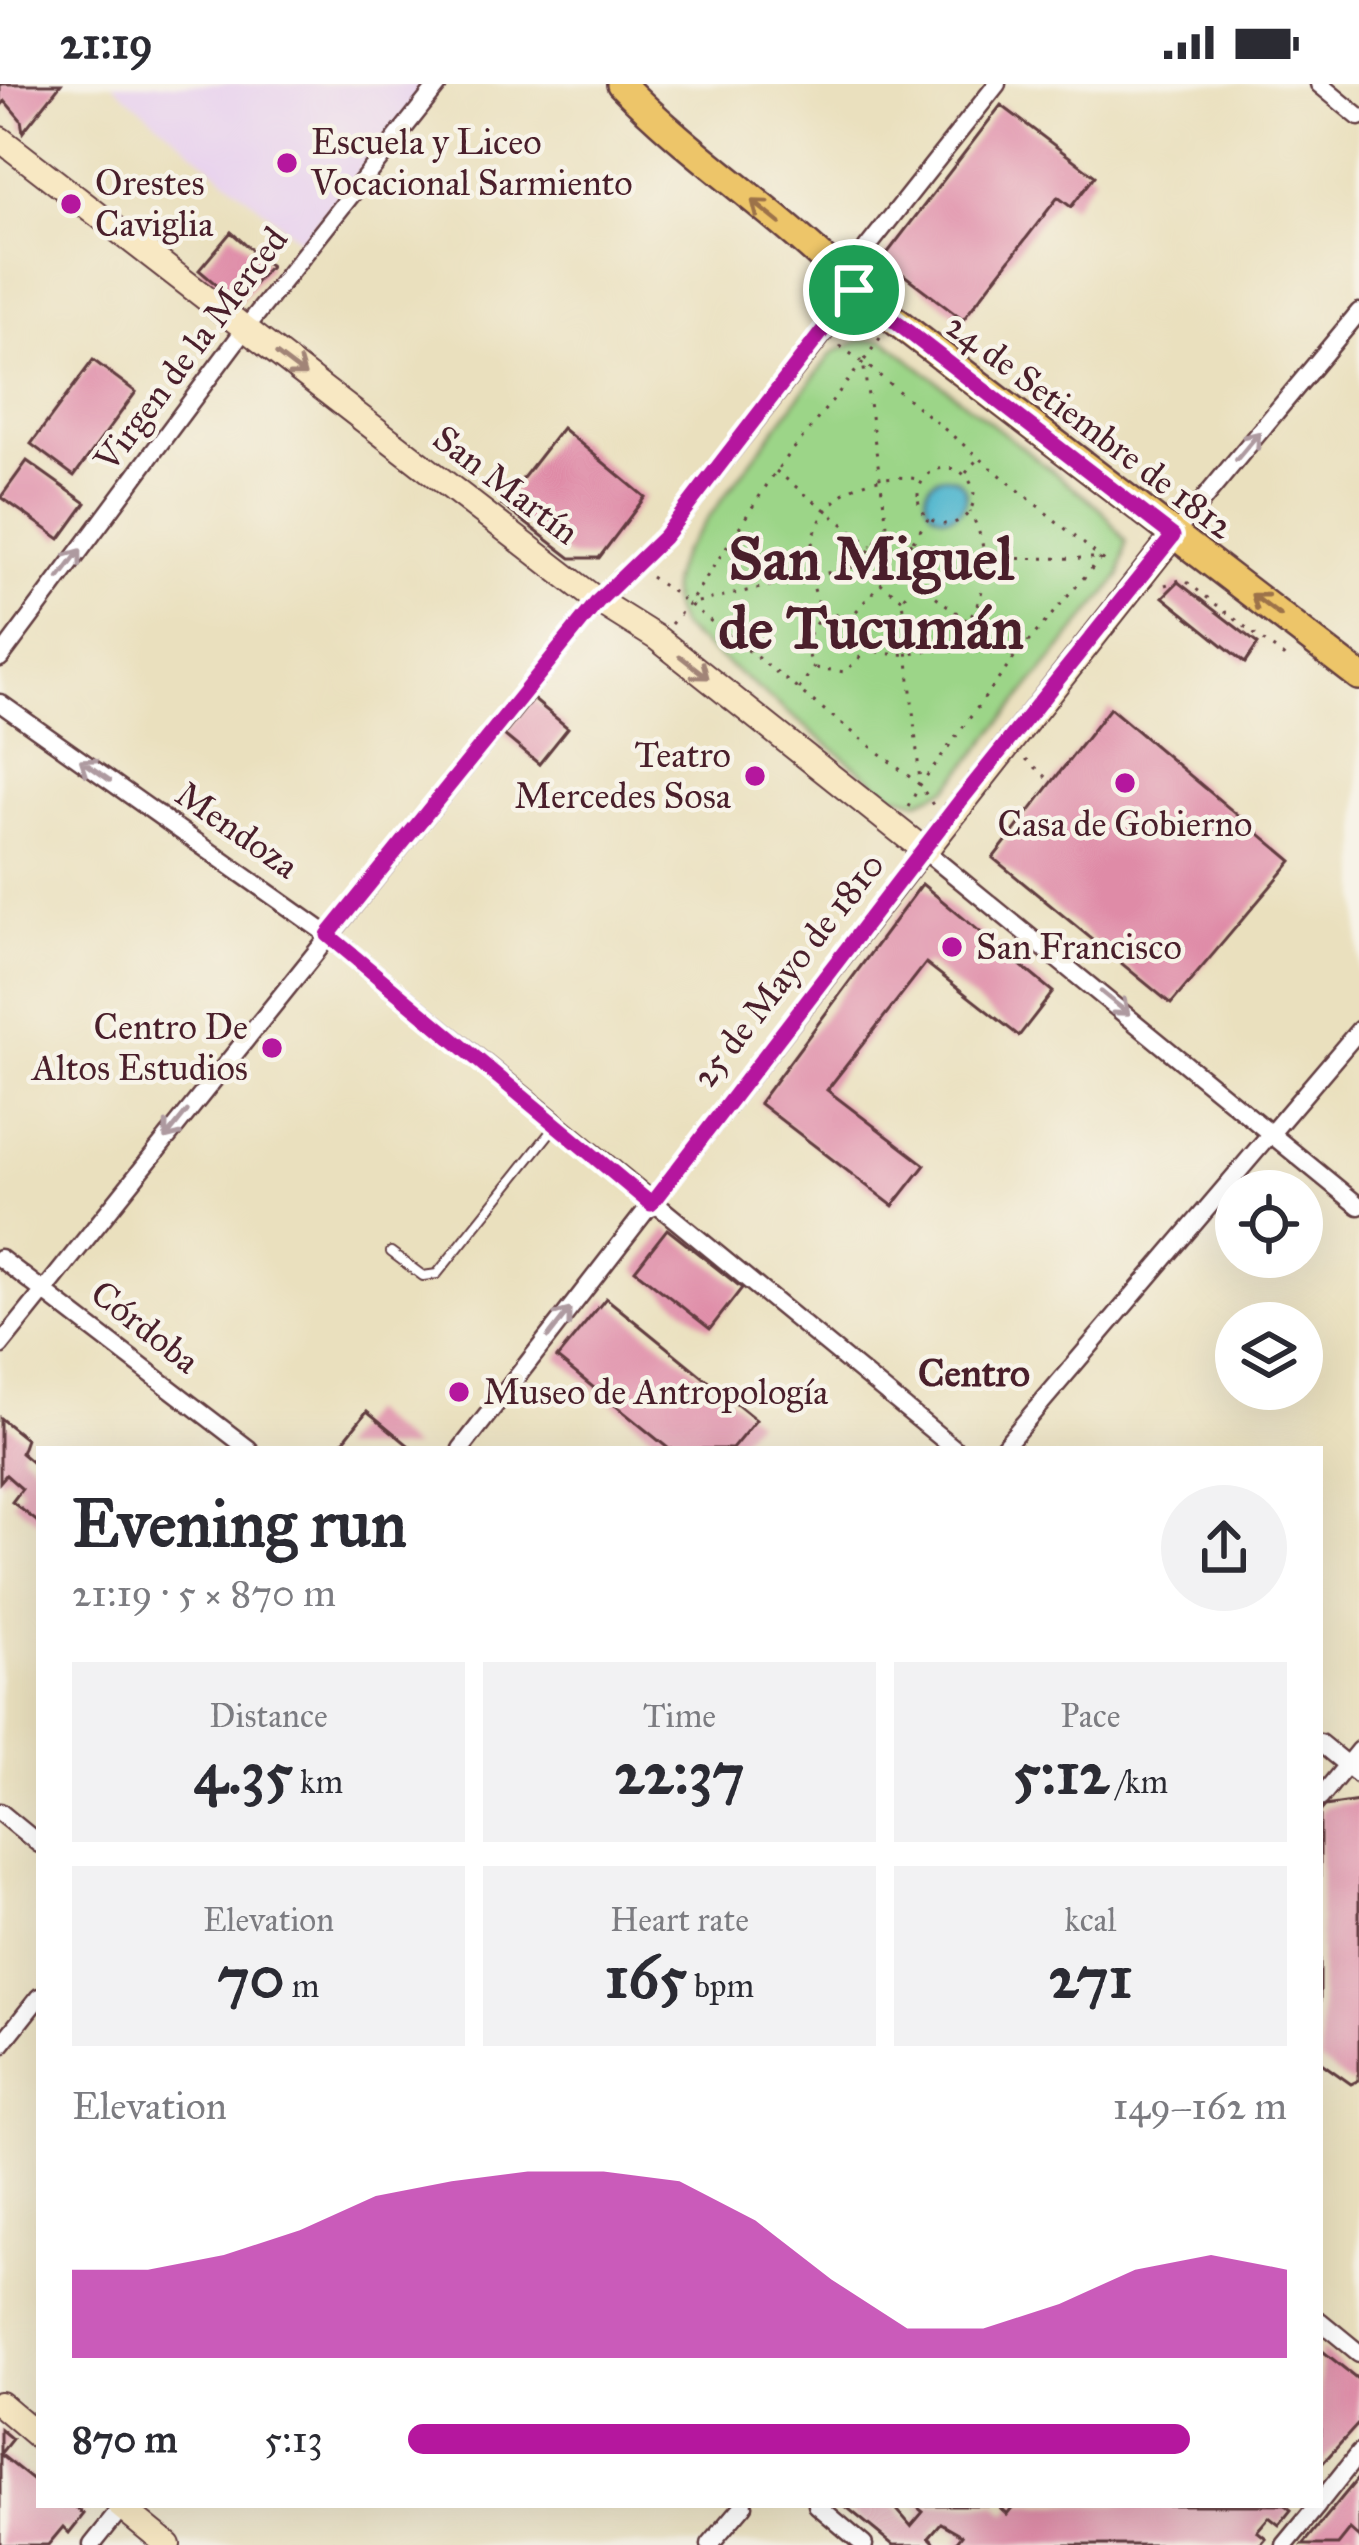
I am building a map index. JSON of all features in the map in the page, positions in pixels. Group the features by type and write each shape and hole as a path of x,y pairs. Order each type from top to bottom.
{"main road":[{"name":"24 de Setiembre de 1812","path":"621,84 666,132 824,259 854,290 1359,676"},
{"name":"San Martín","path":"0,139 598,601 657,638 925,851"},
{"name":"25 de Mayo de 1810","path":"925,851 1173,536"},
{"path":"0,2404 36,2434"},
{"path":"124,2508 168,2545"}],"street":[{"name":"Virgen de la Merced","path":"0,658 244,329 439,84"},
{"path":"0,1346 598,601 635,566 824,334 854,290 867,248 997,84"},
{"path":"1318,84 1359,117"},
{"path":"1173,536 1359,312"},
{"name":"Mendoza","path":"0,703 328,935 951,1446"},
{"name":"San Martín","path":"925,851 1359,1206"},
{"name":"25 de Mayo de 1810","path":"463,1446 925,851"},
{"path":"1005,1446 1359,1030"},
{"name":"Córdoba","path":"0,1258 245,1446"},
{"path":"1323,1745 1353,1770"},
{"path":"1323,1795 1353,1770 1359,1750"},
{"path":"0,1812 36,1842"},
{"path":"0,2046 36,2001"},
{"path":"1323,2323 1359,2353"},
{"path":"1323,2499 1359,2453"},
{"path":"92,2545 120,2508"},
{"path":"710,2545 741,2508"},
{"path":"821,2508 864,2545"},
{"path":"1286,2545 1316,2508"}],"lane":[{"path":"391,1252 422,1276 437,1274 556,1125"}],"path":[{"path":"824,334 1110,565"},
{"path":"689,604 776,471 863,362"},
{"path":"689,604 857,566 872,547 887,526 863,362"},
{"path":"965,475 980,456"},
{"path":"824,614 808,574 815,530 826,511 860,484 880,478 923,480 939,468 965,475 974,491 970,512 987,556 987,580 968,621 930,650 906,655 867,649"},
{"path":"776,471 872,547"},
{"path":"923,480 919,503 929,518 947,524 970,512"},
{"path":"911,544 929,518"},
{"path":"887,526 932,560 1101,558"},
{"path":"898,825 920,785 1015,657 1101,558"},
{"path":"920,785 902,599 932,560"},
{"path":"635,566 920,785"},
{"path":"857,566 902,599"},
{"path":"1163,585 1184,579 1283,656 1305,634"},
{"path":"916,581 1015,657"},
{"path":"852,616 880,584"},
{"path":"800,689 814,667 807,641 824,614"},
{"path":"814,667 845,672 857,665 867,649 862,626 852,616 824,614"},
{"path":"1007,743 1052,782"}],"shaded area":[{"name":"Escuela y Liceo Vocacional Sarmiento","path":"112,84 431,84 301,241"}],"green space":[{"path":"861,340 885,340 1102,510 1126,542 1120,576 948,788 918,801 889,793 680,627 671,598 682,553 832,353"}],"water":[{"path":"946,476 960,482 966,496 960,510 946,516 932,510 926,496 932,482"}],"building":[{"path":"0,84 61,84 23,132 21,120 5,101 0,107"},
{"path":"1001,105 1095,176 1071,207 1058,197 963,320 883,259"},
{"path":"231,232 270,266 238,303 199,270"},
{"path":"93,360 136,392 74,476 31,444"},
{"path":"562,428 645,497 599,558 571,558 502,505"},
{"path":"27,461 86,503 60,539 1,497"},
{"path":"1178,582 1258,644 1245,663 1163,597"},
{"path":"533,699 568,728 539,764 504,735"},
{"name":"Casa de Gobierno","path":"1110,708 1292,861 1171,1004 993,858"},
{"path":"922,884 1053,992 1019,1036 926,963 827,1090 925,1165 893,1206 759,1103"},
{"path":"667,1229 742,1288 710,1329 635,1270"},
{"path":"606,1298 756,1420 734,1446 665,1446 557,1358"},
{"path":"367,1411 409,1446 339,1446"},
{"path":"0,1418 26,1439 21,1453 36,1466 36,1521 12,1502 22,1489 6,1475 0,1482"},
{"path":"1359,1801 1359,2080 1351,2084 1323,2064 1325,1806"},
{"path":"1323,2351 1359,2380 1359,2423 1323,2463"},
{"path":"0,2429 12,2439 0,2454"},
{"path":"0,2454 36,2483 36,2508 77,2508 84,2514 69,2533 63,2527 48,2545 0,2545"},
{"path":"1359,2477 1359,2538 1350,2530 1338,2545 1303,2545"},
{"path":"848,2508 896,2508 911,2526 923,2512 918,2508 1000,2508 1007,2514 1012,2508 1291,2510 1279,2525 1269,2517 1257,2531 1266,2538 1260,2545 954,2545 962,2535 941,2523 929,2537 937,2545 893,2545"}],"place":[{"name":"Escuela y Liceo Vocacional Sarmiento","path":"287,163"},
{"name":"Orestes Caviglia","path":"71,204"},
{"name":"Teatro Mercedes Sosa","path":"755,776"},
{"name":"Casa de Gobierno","path":"1125,783"},
{"name":"San Francisco","path":"952,947"},
{"name":"Centro De Altos Estudios","path":"272,1048"},
{"name":"Museo de Antropología","path":"459,1392"}],"district":[{"name":"San Miguel de Tucumán","path":"871,592"},
{"name":"Centro","path":"974,1373"}],"route":[{"path":"854,290 1173,536 961,800 651,1204 328,935 598,601 664,537 854,290"}]}
